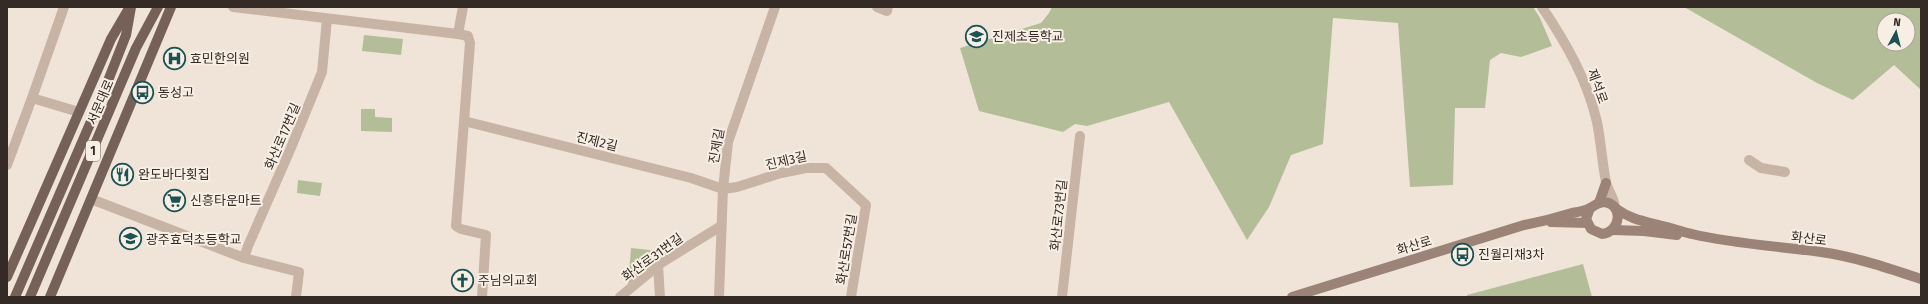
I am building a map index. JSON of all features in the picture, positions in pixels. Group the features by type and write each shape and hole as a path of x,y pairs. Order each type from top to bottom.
{"main road":[{"name":"서문대로","path":"7,277 111,39 131,7"},
{"name":"서문대로","path":"15,297 102,96 126,35 131,7"},
{"name":"서문대로","path":"30,297 136,48 158,7"},
{"path":"50,297 171,7"},
{"path":"1599,203 1606,183"},
{"path":"1545,221 1605,202 1638,221 1692,234"},
{"path":"1590,208 1586,215 1587,223 1591,229 1598,234 1606,234 1613,230 1616,226 1618,217 1615,208"},
{"path":"1545,221 1587,223"},
{"name":"화산로","path":"1292,297 1524,225 1545,221"},
{"path":"1613,230 1644,231 1678,235 1692,234"},
{"name":"화산로","path":"1692,234 1738,242 1855,257 1876,266 1921,279"}],"street":[{"path":"7,165 64,7"},
{"path":"233,7 468,36 470,43 456,226 461,229 486,235 482,297"},
{"path":"458,34 463,7"},
{"name":"진제길","path":"719,297 723,189 730,132 775,7"},
{"name":"제석로","path":"1542,7 1565,42 1587,89 1596,121 1606,183 1615,202 1615,208"},
{"name":"화산로17번길","path":"244,258 322,72 327,19"},
{"path":"32,98 79,112"},
{"name":"진제2길","path":"464,121 691,178 723,189"},
{"name":"화산로73번길","path":"1062,297 1080,136"},
{"path":"1749,160 1761,168 1785,172"},
{"name":"진제3길","path":"723,189 745,185 781,173 816,167 826,168 866,205"},
{"path":"91,199 244,258 299,272 296,297"},
{"name":"화산로57번길","path":"851,297 866,205"},
{"name":"화산로31번길","path":"620,297 658,265 721,226"},
{"path":"658,265 660,297"}],"green space":[{"path":"1052,7 1533,7 1540,18 1552,46 1521,57 1501,53 1490,60 1485,108 1455,108 1453,185 1410,187 1398,23 1333,18 1323,144 1291,155 1269,207 1247,240 1169,102 1087,126 1075,124 1063,132 979,111 960,48 1041,23"},
{"path":"1684,7 1921,7 1921,90 1894,65 1853,100 1817,83"},
{"path":"364,35 403,39 401,55 362,51"},
{"path":"361,109 375,109 375,117 392,118 392,132 361,131"},
{"path":"298,180 322,183 320,196 297,193"},
{"path":"631,248 669,252 628,287"},
{"path":"1583,264 1592,297 1467,297 1467,295"}],"place":[{"name":"진제초등학교","path":"977,36"},
{"name":"효민한의원","path":"174,58"},
{"name":"동성고","path":"143,92"},
{"name":"완도바다횟집","path":"123,174"},
{"name":"신흥타운마트","path":"174,200"},
{"name":"광주효덕초등학교","path":"131,239"},
{"name":"진월리채3차","path":"1462,254"},
{"name":"주님의교회","path":"463,280"}]}
